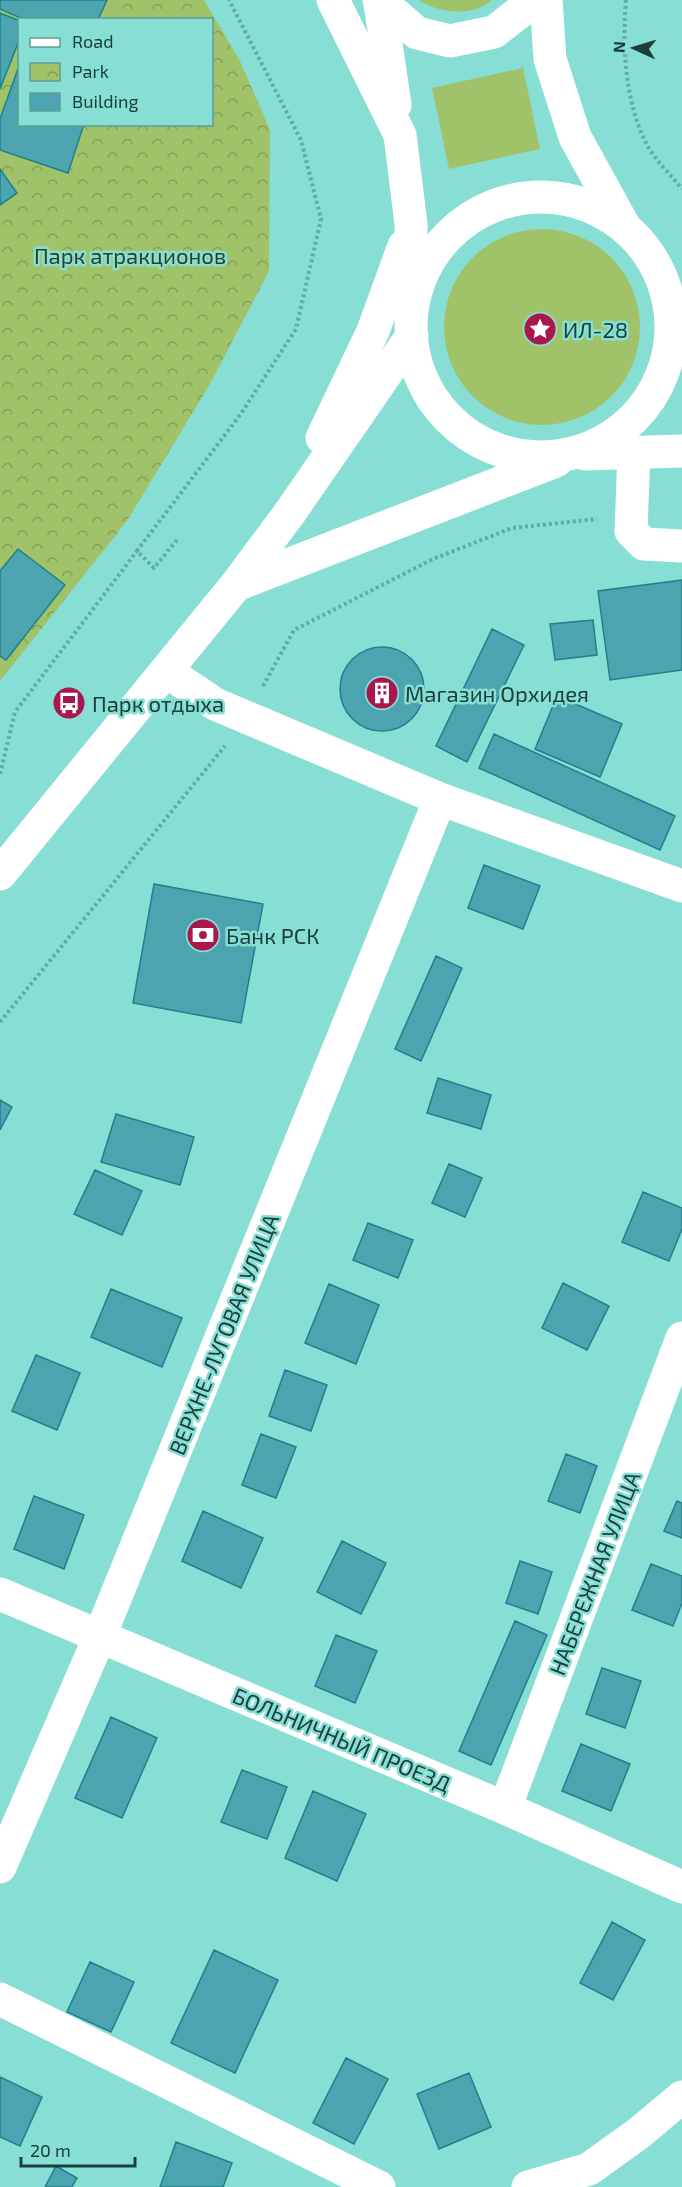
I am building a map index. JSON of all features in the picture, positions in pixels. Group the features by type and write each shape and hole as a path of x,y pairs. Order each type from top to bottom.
{"street":[{"path":"333,0 400,135"},
{"path":"379,1 417,33 450,42 494,33 525,8 529,0"},
{"path":"546,0 550,59 575,137 624,226"},
{"path":"379,1 411,224 412,324 415,361 434,402 448,419 472,438 500,451 535,458 682,451"},
{"path":"0,874 236,585 289,514 412,324 416,290 436,249 471,216 497,204 526,197 564,198 603,212 624,226 669,265 671,343 663,374 651,399 618,434 571,456 236,585"},
{"path":"289,514 373,331 411,224"},
{"path":"634,452 631,531 644,544 682,546"},
{"path":"166,671 215,704 440,800 682,886"},
{"name":"ВЕРХНЕ-ЛУГОВАЯ УЛИЦА","path":"0,1867 99,1638 440,800"},
{"name":"НАБЕРЕЖНАЯ УЛИЦА","path":"506,1808 682,1338"},
{"name":"БОЛЬНИЧНЫЙ ПРОЕЗД","path":"0,1594 99,1638 506,1808 682,1887"},
{"path":"0,1999 379,2187"},
{"path":"528,2187 589,2169 639,2133 682,2097"}],"path":[{"path":"0,774 15,712 240,414 296,329 321,219 301,140 229,0"},
{"path":"626,0 623,32 629,90 648,146 682,189"},
{"path":"0,1022 206,772 246,718 294,630 433,559 512,528 586,518 631,520"},
{"path":"137,551 154,568 177,540"}],"green space":[{"name":"Парк атракционов","path":"0,0 204,0 240,61 270,130 269,271 210,384 127,521 0,681"},
{"path":"419,0 492,0 475,9 456,12 436,8"},
{"path":"523,68 540,149 449,169 432,88"},
{"path":"542,229 561,231 579,237 596,246 611,258 623,273 632,290 638,308 640,327 638,346 632,364 623,381 611,396 596,408 579,417 561,423 542,425 523,423 505,417 488,408 473,396 461,381 452,364 446,346 444,327 446,308 452,290 461,273 473,258 488,246 505,237 523,231"}],"building":[{"path":"0,0 107,0 99,18 20,18 0,9"},
{"path":"0,13 18,20 18,43 0,89"},
{"path":"18,69 18,126 83,126 68,173 0,150 0,119"},
{"path":"0,169 17,193 0,205"},
{"path":"18,549 65,585 6,660 0,656 0,571"},
{"path":"682,580 682,670 610,680 598,591"},
{"path":"593,620 597,655 555,660 550,624"},
{"path":"492,629 524,645 467,762 436,746"},
{"name":"Магазин Орхидея","path":"382,647 405,654 417,666 424,689 417,712 405,724 382,731 359,724 347,712 340,689 347,666 359,654"},
{"path":"557,696 622,724 600,777 535,749"},
{"path":"494,734 675,816 660,850 479,768"},
{"path":"484,865 540,886 523,929 468,908"},
{"path":"154,884 263,904 241,1023 133,1003"},
{"path":"436,956 462,968 421,1061 395,1049"},
{"path":"438,1078 491,1095 481,1129 427,1113"},
{"path":"0,1100 12,1107 0,1130"},
{"path":"116,1114 194,1137 180,1185 101,1162"},
{"path":"449,1164 482,1178 465,1217 432,1203"},
{"path":"95,1170 142,1191 122,1235 74,1214"},
{"path":"643,1192 682,1208 682,1229 669,1261 622,1242"},
{"path":"368,1223 413,1240 398,1278 353,1260"},
{"path":"563,1283 609,1306 587,1350 542,1328"},
{"path":"329,1284 379,1305 356,1364 305,1343"},
{"path":"111,1289 182,1318 162,1367 91,1337"},
{"path":"36,1355 80,1373 57,1430 12,1411"},
{"path":"285,1370 327,1385 311,1431 269,1416"},
{"path":"261,1434 296,1447 276,1498 242,1485"},
{"path":"566,1454 597,1466 580,1513 548,1501"},
{"path":"34,1496 84,1515 64,1569 14,1549"},
{"path":"677,1501 682,1503 682,1538 664,1531"},
{"path":"203,1511 263,1538 241,1588 182,1561"},
{"path":"342,1541 386,1563 361,1614 317,1592"},
{"path":"520,1561 552,1572 538,1614 506,1603"},
{"path":"651,1564 682,1576 682,1603 673,1626 632,1610"},
{"path":"515,1621 547,1635 491,1765 459,1751"},
{"path":"336,1635 377,1651 355,1703 315,1686"},
{"path":"602,1668 641,1681 625,1728 586,1714"},
{"path":"111,1717 157,1738 122,1818 75,1798"},
{"path":"581,1744 630,1764 611,1811 562,1791"},
{"path":"242,1770 287,1787 267,1839 221,1822"},
{"path":"313,1791 366,1814 337,1881 285,1858"},
{"path":"612,1922 645,1940 613,2000 580,1983"},
{"path":"214,1950 278,1980 235,2073 171,2043"},
{"path":"90,1962 134,1982 111,2032 67,2012"},
{"path":"346,2058 388,2079 354,2144 313,2123"},
{"path":"469,2073 491,2127 439,2149 417,2094"},
{"path":"0,2077 42,2097 20,2146 0,2137"},
{"path":"176,2142 232,2163 223,2187 160,2187"},
{"path":"56,2166 77,2178 72,2187 45,2187"}],"place":[{"name":"ИЛ-28","path":"540,329"},
{"name":"Магазин Орхидея","path":"382,693"},
{"name":"Парк отдыха","path":"69,703"},
{"name":"Банк РСК","path":"203,935"}]}
